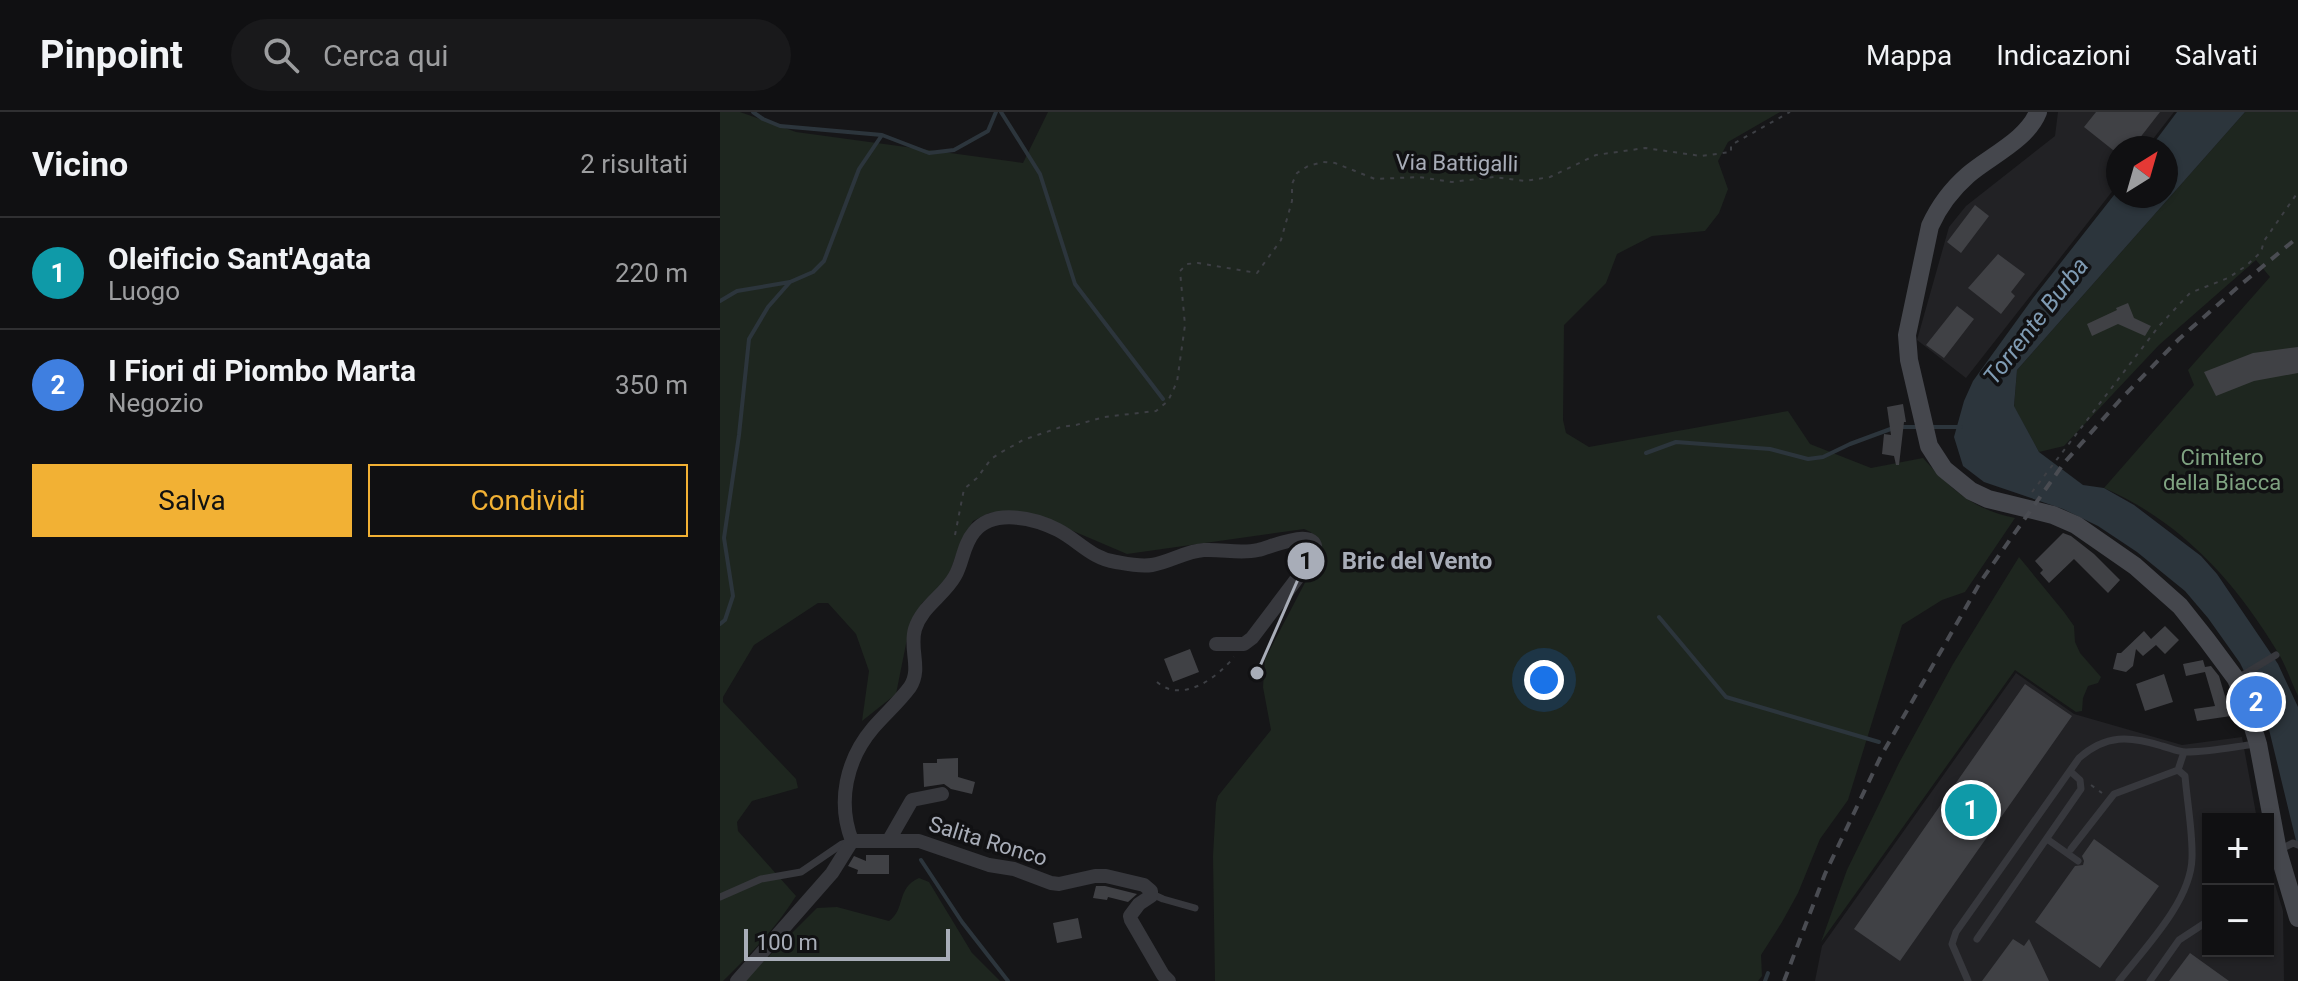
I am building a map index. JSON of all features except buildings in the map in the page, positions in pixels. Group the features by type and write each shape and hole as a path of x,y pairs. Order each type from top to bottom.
{"main road":[{"path":"2038,112 2036,119 2020,136 1966,177 1937,210 1930,226 1907,335 1914,386 1929,446 1944,469 1971,491 1988,499 2053,515 2076,525 2135,566 2180,606 2240,677 2290,846 2298,918"}],"street":[{"path":"737,981 832,873 852,841 843,802 852,763 871,730 912,684 916,670 913,638 916,626 929,605 953,580 974,530 986,521 998,517 1042,524 1062,532 1096,557 1145,566 1195,551 1249,552 1293,540 1311,540 1316,546 1314,556 1267,622 1244,644 1216,644"},
{"name":"Salita Ronco","path":"889,840 912,800 942,794"},
{"name":"Salita Ronco","path":"852,841 907,840 928,843 1051,883 1106,876 1144,885 1152,894"},
{"path":"1152,894 1130,916 1169,981"}],"lane":[{"path":"2240,677 2276,655"},
{"path":"1968,981 1953,950 1954,937 2073,774 2087,750 2109,740 2139,739 2184,752 2258,744"},
{"path":"2178,770 2184,752"},
{"path":"2071,849 2110,798 2124,788 2178,770"},
{"path":"2119,981 2172,911 2190,875 2193,857 2185,776 2178,770"},
{"path":"1977,939 2081,789 2081,783 2073,774"},
{"path":"2047,839 2078,861"},
{"path":"720,897 761,879 801,872 842,844 852,841"},
{"path":"1152,894 1195,908"},
{"path":"2150,981 2179,940 2202,925"}],"path":[{"name":"Via Battigalli","path":"961,555 954,539 964,489 991,459 1023,440 1061,427 1162,408 1177,382 1185,325 1180,271 1187,264 1198,263 1257,273 1281,240 1292,201 1292,184 1297,173 1308,166 1335,163 1375,179 1419,177 1452,182 1494,177 1537,180 1596,155 1645,148 1701,156 1731,152 1731,145 1790,112"},
{"path":"2031,494 2181,301 2190,293 2228,278 2246,266 2261,252 2264,241 2298,192"},
{"path":"1157,682 1165,688 1176,690 1199,686 1214,678 1244,644"},
{"path":"2073,774 2110,798"}],"shaded area":[{"path":"2058,112 2174,112 2155,136 2106,136 2106,199 1966,378 1917,340 1949,227 1966,206 2055,136"},
{"path":"2016,673 2074,714 2182,745 2242,737 2256,813 2202,813 2202,957 2274,957 2274,881 2283,911 2284,981 1815,981 1822,946"}],"green space":[{"path":"720,112 740,112 796,132 1023,163 1048,112 1780,112 1728,142 1718,161 1728,189 1719,213 1705,231 1652,236 1617,254 1606,283 1564,325 1563,420 1566,433 1589,447 1788,411 1810,444 1871,468 1923,458 1963,496 1986,509 2015,518 1965,592 1942,600 1902,625 1848,800 1820,839 1798,893 1761,955 1762,976 1758,981 1215,981 1213,856 1216,803 1218,796 1271,730 1263,687 1265,659 1321,552 1318,540 1304,529 1127,554 1038,516 1005,511 989,513 973,521 961,541 947,580 922,603 910,624 896,694 862,721 869,671 856,634 828,603 818,603 754,645 723,697 723,702 796,779 798,788 752,801 737,822 738,831 796,896 762,941 720,981"},
{"name":"Cimitero della Biacca","path":"2245,112 2298,112 2298,696 2283,662 2261,625 2224,577 2157,518 2104,488 2194,385 2188,370 2270,277 2256,260 2159,345 2064,446 2039,452 2014,407 2017,370 2160,208 2178,208 2178,188"},
{"path":"2019,557 2074,626 2075,642 2080,653 2101,677 2098,683 2088,686 2082,711 2076,712 2015,670 1821,942 1847,870 1899,763 1953,664"},
{"path":"919,878 929,882 972,953 1000,981 744,981 817,908 837,907 889,921 898,911 907,887"}],"water":[{"path":"2177,112 2245,112 2178,188 2178,136 2159,136"},
{"name":"Torrente Burba","path":"2106,205 2106,208 2160,208 2017,370 2014,406 2039,452 2083,485 2104,488 2134,505 2201,556 2217,574 2278,664 2298,707 2298,849 2265,713 2240,663 2185,591 2137,552 2098,526 2063,509 1984,482 1963,466 1954,437 1964,401 1973,381"}],"waterway":[{"path":"753,112 780,126 882,135 929,153 954,150 988,131 996,112"},
{"path":"1001,112 1040,174 1075,284 1163,399"},
{"path":"720,301 737,291 790,282 813,272 824,261 859,169 882,135"},
{"path":"720,624 725,620 733,596 724,538 749,339 768,307 790,282"},
{"path":"1646,453 1676,442 1770,449 1808,459 1823,457 1896,427 1917,427"},
{"path":"1930,427 1961,427"},
{"path":"1659,617 1726,697 1879,742"},
{"path":"921,860 962,922 1008,981"},
{"path":"1765,981 1768,973"}],"railway":[{"path":"1784,981 1825,874 1881,756 1981,581 2064,463 2120,400 2179,339 2298,237"}],"place":[{"name":"Bric del Vento","path":"1257,673"},
{"name":"I Fiori di Piombo Marta","path":"2256,702"},
{"name":"Oleificio Sant'Agata","path":"1971,810"}]}
